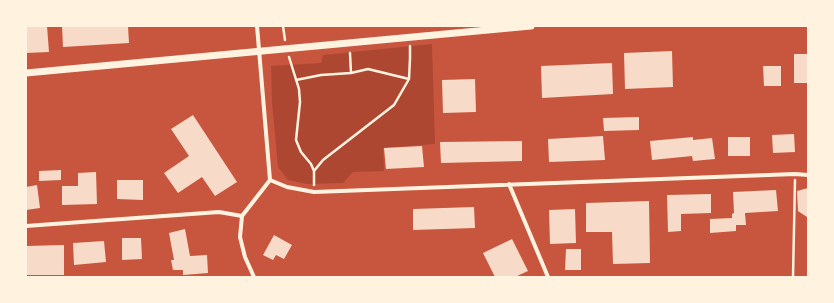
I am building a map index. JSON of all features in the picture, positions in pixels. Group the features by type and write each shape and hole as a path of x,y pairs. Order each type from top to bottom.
{"street":[{"path":"254,277 245,257 240,237 242,216 270,180 257,26"},
{"path":"26,73 531,26"},
{"path":"270,180 287,187 314,192 795,174 808,176"},
{"path":"509,184 548,277"},
{"path":"26,226 219,212 242,216"}],"path":[{"path":"283,26 286,48 299,89 300,102 296,140 301,152 314,171 314,192"},
{"path":"314,171 323,160 394,105 409,78 410,37"},
{"path":"350,42 350,73"},
{"path":"296,80 321,75 350,73 368,69 409,78"},
{"path":"793,277 795,174"}],"shaded area":[{"path":"432,44 435,144 383,148 384,171 353,172 343,183 307,184 288,180 278,167 272,102 271,66 321,63 323,55"}],"building":[{"path":"47,26 49,52 26,53 26,27"},
{"path":"62,26 128,26 129,43 63,47"},
{"path":"672,51 673,87 625,89 624,53"},
{"path":"794,54 808,54 808,83 794,83"},
{"path":"612,63 613,94 542,98 541,66"},
{"path":"763,66 781,66 781,86 764,86"},
{"path":"475,79 476,112 443,113 442,80"},
{"path":"193,115 237,182 215,196 202,177 178,193 164,173 189,156 171,129"},
{"path":"639,117 639,130 604,131 603,118"},
{"path":"794,134 795,152 773,153 772,135"},
{"path":"603,136 605,160 549,162 548,139"},
{"path":"693,137 693,140 712,138 715,159 693,161 692,156 652,160 650,141"},
{"path":"728,137 750,137 750,156 728,156"},
{"path":"522,141 522,161 441,163 440,142"},
{"path":"422,146 424,167 386,169 384,148"},
{"path":"61,170 61,180 39,181 39,171"},
{"path":"96,172 97,204 62,205 62,186 78,186 78,173"},
{"path":"117,180 143,180 143,200 117,199"},
{"path":"37,185 40,208 26,210 26,187"},
{"path":"808,188 807,217 798,211 797,191"},
{"path":"776,190 778,211 745,213 746,225 736,225 736,231 710,233 710,219 732,218 732,214 734,213 733,192"},
{"path":"711,194 711,213 681,214 681,231 668,232 667,195"},
{"path":"649,201 650,263 613,264 612,232 586,232 586,203"},
{"path":"474,207 475,228 413,230 413,209"},
{"path":"575,209 576,243 550,244 549,210"},
{"path":"185,229 190,256 207,255 208,273 183,275 183,270 173,270 171,260 174,260 169,233"},
{"path":"274,235 292,245 284,259 276,255 273,260 263,255"},
{"path":"122,238 141,238 142,259 122,260"},
{"path":"512,239 528,271 515,277 495,277 483,253"},
{"path":"104,241 106,262 74,265 73,243"},
{"path":"64,245 64,275 26,275 26,246"},
{"path":"566,249 581,249 581,270 565,270"}]}
